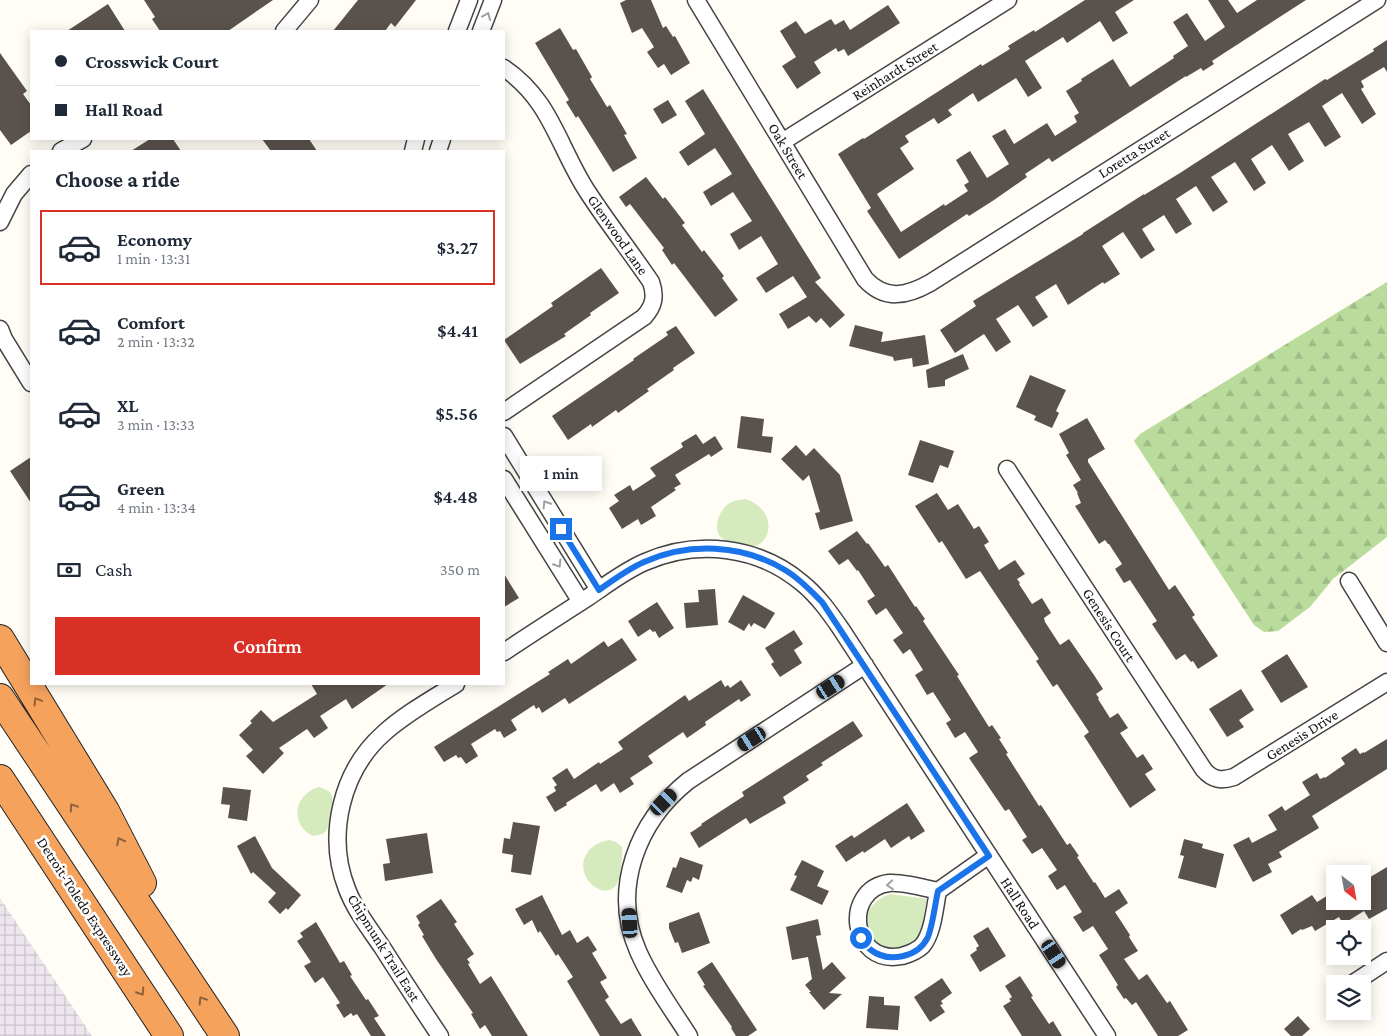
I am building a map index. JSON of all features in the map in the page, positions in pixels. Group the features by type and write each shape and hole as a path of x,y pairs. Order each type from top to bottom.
{"highway":[{"path":"0,639 105,811 149,896 179,964"},
{"path":"0,698 226,1036"},
{"name":"Detroit-Toledo Expressway","path":"0,779 170,1036"}],"street":[{"path":"285,30 310,0"},
{"path":"457,30 469,0"},
{"path":"481,30 493,0"},
{"name":"Oak Street","path":"696,0 865,279 876,289 888,293"},
{"name":"Reinhardt Street","path":"782,142 1008,0"},
{"name":"Loretta Street","path":"888,293 902,295 916,291 930,283 1377,0"},
{"name":"Glenwood Lane","path":"505,69 526,85 546,114 586,190 651,282 654,296 653,304 644,317 505,411"},
{"path":"63,150 81,140"},
{"path":"0,222 14,194 30,175"},
{"path":"0,329 30,381"},
{"path":"505,438 599,590"},
{"name":"Genesis Court","path":"1007,469 1204,770 1214,779"},
{"path":"505,481 581,602"},
{"name":"Hall Road","path":"505,651 644,562 664,554 686,549 708,548 735,551 785,570 803,583 822,602 1107,1036"},
{"path":"1349,580 1387,643"},
{"path":"690,1036 646,969 637,949 630,923 628,896 630,869 636,848 648,824 664,802 688,781 864,665"},
{"name":"Genesis Drive","path":"1214,779 1225,780 1234,777 1387,682"},
{"name":"Chipmunk Trail East","path":"440,1036 359,912 347,889 340,866 337,842 345,790 355,768 372,745 395,723 454,685"},
{"path":"938,891 889,883 872,890 860,905 857,922 861,938 870,949 884,956 897,957 911,954 922,946 928,936 938,891 989,856"},
{"path":"1366,975 1387,961"}],"shaded area":[{"path":"0,898 92,1036 0,1036"}],"green space":[{"path":"1387,282 1387,537 1333,579 1310,607 1278,631 1264,632 1254,625 1134,441 1140,434"},
{"path":"745,499 757,505 767,519 768,531 766,537 756,546 725,540 719,535 717,530 718,520 726,506 734,501"},
{"path":"319,787 330,792 333,799 332,809 329,825 325,832 313,836 305,831 300,824 298,810 304,796"},
{"path":"609,840 616,842 622,847 622,860 616,885 610,890 603,890 595,887 589,881 584,873 583,863 591,848"},
{"path":"890,894 927,899 918,936 903,948 891,949 880,944 872,936 867,926 867,914 875,903"}],"building":[{"path":"144,0 273,0 229,30 159,30 152,19 155,17"},
{"path":"358,0 416,0 395,27 391,23 386,30 334,30"},
{"path":"626,0 651,0 663,28 666,26 673,37 675,36 690,63 671,75 664,64 658,68 647,52 654,47 642,28 632,33 620,3"},
{"path":"1085,0 1134,0 1115,12 1128,33 1113,42 1100,21 1067,43 1063,37 1025,61 1042,88 1028,97 1016,78 978,102 973,93 948,110 952,115 938,124 934,118 905,136 909,142 900,148 914,169 877,194 901,232 968,191 964,185 969,182 956,160 970,151 987,178 1009,164 992,136 1005,129 1014,144 1047,123 1055,136 1077,122 1074,116 1079,113 1066,91 1082,81 1081,79 1113,59 1130,87 1174,58 1173,56 1188,46 1173,22 1187,13 1205,41 1225,27 1208,0 1228,0 1237,13 1257,0 1306,0 1212,61 1214,64 1203,71 1201,68 1186,76 1052,162 1049,158 1025,174 1027,177 994,200 969,216 967,214 899,259 867,211 871,208 838,154 981,64 982,66 1010,49 1008,46 1034,30 1035,32"},
{"path":"108,4 124,30 69,30"},
{"path":"888,5 900,23 848,56 844,49 838,52 836,48 814,62 821,73 797,89 782,66 796,57 780,31 796,21 805,34 831,19 835,25 844,20 850,30"},
{"path":"560,28 573,50 576,49 592,77 590,79 607,107 610,105 627,134 624,135 637,158 613,172 578,116 576,118 566,102 569,100 535,43"},
{"path":"1387,40 1387,72 1384,67 1361,81 1364,87 1361,89 1376,114 1362,124 1342,93 1322,106 1341,137 1325,147 1309,122 1288,134 1304,161 1289,171 1272,145 1251,159 1266,183 1254,191 1235,162 1211,177 1228,202 1213,212 1196,186 1176,199 1192,224 1176,234 1164,215 1142,229 1155,250 1141,259 1123,232 1102,246 1120,274 1104,284 1103,282 1068,305 1056,284 1035,297 1048,317 1033,327 1018,305 996,319 1011,342 996,352 984,334 955,353 940,330 976,306 973,301 1180,173 1325,79 1327,80 1374,51 1373,49"},
{"path":"0,53 27,91 23,94 30,104 30,132 11,145 0,130"},
{"path":"703,89 821,278 815,282 845,315 830,328 821,318 816,323 809,316 788,329 779,314 807,297 793,276 766,293 756,278 778,264 761,236 739,250 730,234 752,221 733,192 711,206 703,192 732,174 715,148 688,166 679,152 705,134 685,101"},
{"path":"668,100 677,115 662,124 653,109"},
{"path":"148,140 174,140 180,150 133,150"},
{"path":"263,140 310,140 316,150 270,150"},
{"path":"646,177 663,199 665,197 685,223 682,225 702,252 704,250 724,276 722,278 738,300 715,317 674,263 672,265 662,250 664,248 630,204 626,207 619,197"},
{"path":"601,268 619,293 564,334 566,336 520,364 505,339 553,306 551,303"},
{"path":"855,325 883,332 881,342 925,335 929,364 913,367 912,358 894,361 893,357 849,346"},
{"path":"676,326 695,353 647,389 649,391 618,413 616,410 592,427 591,424 568,440 552,416 634,360 668,335 666,332"},
{"path":"963,354 969,369 945,380 945,386 928,388 926,370"},
{"path":"1030,375 1066,390 1056,411 1059,413 1052,428 1034,420 1036,416 1016,407"},
{"path":"741,416 764,419 762,436 773,437 771,453 737,448"},
{"path":"1087,418 1105,449 1088,459 1088,462 1169,590 1175,585 1195,615 1192,617 1218,656 1198,669 1185,654 1176,660 1152,624 1157,621 1130,580 1124,583 1115,569 1122,564 1109,544 1105,540 1099,544 1075,506 1081,503 1073,485 1081,480 1066,455 1069,453 1059,434"},
{"path":"696,434 703,444 715,436 723,449 711,457 709,454 675,475 681,484 674,488 676,490 651,507 656,516 641,525 638,519 622,529 609,508 619,501 614,495 630,485 633,491 656,476 650,468 683,447 681,443"},
{"path":"920,440 954,451 948,468 940,465 933,483 908,475"},
{"path":"796,445 806,456 814,448 840,475 853,521 820,530 815,513 820,512 809,475 803,481 781,459"},
{"path":"30,458 30,501 10,471"},
{"path":"937,493 948,510 958,504 974,529 979,526 989,542 984,545 999,570 1015,560 1025,574 1017,579 1032,604 1042,598 1051,613 1044,618 1045,622 1060,645 1069,639 1103,689 1096,694 1110,718 1118,713 1128,728 1120,733 1137,758 1143,754 1153,769 1145,774 1156,790 1130,808 1084,736 1089,732 1057,684 1053,687 1036,661 1039,659 980,571 966,579 942,541 939,543 915,506"},
{"path":"857,531 885,567 888,565 925,619 923,621 959,675 957,676 989,727 992,725 1001,738 999,739 1008,753 1006,754 1039,806 1041,805 1067,845 1070,843 1094,883 1105,898 1119,889 1128,903 1115,912 1138,951 1124,959 1139,980 1147,974 1167,1003 1170,1001 1188,1030 1178,1036 1158,1036 1136,1002 1132,1005 1126,998 1124,999 1116,987 1118,985 1099,955 1108,949 1093,926 1083,932 1073,917 1082,912 1065,885 1057,890 1048,876 1057,870 1042,848 1032,854 1022,840 1027,837 1009,809 1005,811 969,758 978,752 965,732 955,738 946,723 951,720 933,692 927,695 915,675 923,670 910,649 903,654 893,640 903,633 886,608 876,615 867,601 875,596 858,570 848,559 839,565 828,551"},
{"path":"505,576 519,598 505,606"},
{"path":"715,589 718,625 686,628 684,603 699,602 698,590"},
{"path":"743,595 775,613 765,629 754,623 751,627 749,623 744,631 728,622"},
{"path":"657,602 674,628 659,638 655,631 653,632 650,629 638,637 628,621"},
{"path":"794,630 803,644 794,650 802,663 780,677 771,664 774,662 765,648"},
{"path":"622,638 637,660 569,704 565,698 542,713 539,707 536,709 534,705 511,720 517,730 504,738 500,731 497,732 495,729 471,744 478,756 466,764 461,757 458,758 456,755 444,762 434,747 550,674 548,672 568,659 571,664 604,641 608,647"},
{"path":"1287,654 1308,687 1281,703 1261,671"},
{"path":"721,680 725,687 728,685 730,688 741,680 751,695 741,702 739,699 705,722 706,725 687,738 683,732 648,756 653,763 630,778 634,784 620,793 614,783 601,792 596,784 555,812 546,797 556,791 554,787 557,785 552,778 567,768 574,779 599,762 600,764 623,749 618,742 685,695 689,701"},
{"path":"312,685 387,685 352,709 346,699 320,716 328,728 314,738 307,729 279,748 284,753 263,774 246,756 253,750 239,735 252,723 250,721 261,710 273,722 317,694"},
{"path":"1241,689 1254,710 1239,720 1244,727 1227,737 1209,709"},
{"path":"853,721 863,736 821,763 823,765 806,776 809,780 783,797 786,803 750,824 746,818 699,848 690,833 744,796 742,792"},
{"path":"1387,739 1387,769 1312,816 1319,828 1279,852 1282,857 1268,864 1272,872 1253,882 1233,845 1249,837 1252,843 1277,830 1268,815 1282,806 1285,811 1310,795 1302,782 1317,773 1320,779 1325,778 1345,764 1341,758 1356,748 1360,754 1364,753"},
{"path":"223,787 251,790 247,821 228,818 230,805 221,804"},
{"path":"907,803 925,831 911,840 909,836 891,848 885,839 846,862 835,846 852,835 854,838"},
{"path":"513,822 540,826 531,875 511,872 513,855 502,853 504,838 510,839"},
{"path":"427,833 433,873 385,881 383,864 390,863 386,839"},
{"path":"255,836 272,868 301,895 288,910 286,908 280,914 268,902 276,893 253,872 251,874 237,846"},
{"path":"1184,839 1203,844 1202,848 1224,854 1216,888 1178,878 1184,856 1180,855"},
{"path":"680,857 703,865 699,880 693,877 691,882 687,880 682,893 666,887 673,867 676,868"},
{"path":"802,860 824,871 817,886 829,891 822,905 790,890 797,876 794,875"},
{"path":"1387,867 1387,909 1369,919 1364,911 1349,920 1341,920 1339,917 1334,920 1326,920 1326,925 1315,931 1312,926 1301,929 1292,935 1280,915 1312,895 1317,902 1326,896 1326,910 1371,910 1371,877"},
{"path":"542,895 562,935 570,930 577,943 588,936 597,950 592,953 607,978 600,982 609,997 605,1000 621,1024 631,1018 642,1036 600,1036 567,981 573,977 558,954 556,956 540,931 538,933 532,920 524,925 515,909"},
{"path":"441,899 457,922 454,924 474,954 467,959 470,963 468,964 480,984 491,976 528,1036 492,1036 485,1025 480,1029 471,1014 473,1013 422,936 424,935 418,925 420,923 416,916"},
{"path":"699,912 710,943 682,953 678,942 675,943 669,923"},
{"path":"818,919 821,935 816,936 823,970 832,962 846,978 829,993 842,994 824,1010 805,985 812,979 808,957 792,960 786,927"},
{"path":"316,922 340,963 344,961 352,975 350,976 379,1016 374,1018 386,1036 371,1036 357,1014 353,1016 351,1013 344,1018 336,1005 340,1003 323,977 315,983 304,966 311,962 297,941 303,937 300,933"},
{"path":"988,927 1006,956 980,972 970,955 979,946 973,936"},
{"path":"712,962 757,1030 748,1036 736,1036 732,1027 703,986 705,985 697,972"},
{"path":"1020,976 1049,1024 1053,1021 1062,1036 1022,1036 1003,1006 1011,1001 1009,999 1012,997 1005,986"},
{"path":"942,978 952,993 941,1001 943,1004 940,1005 945,1012 930,1022 914,997"},
{"path":"869,996 884,997 884,1005 900,1006 898,1030 866,1028"},
{"path":"1298,1016 1310,1029 1302,1036 1291,1036 1284,1029"}],"route":[{"path":"561,529 599,590 644,562 664,554 686,549 708,548 735,551 761,558 785,570 803,583 822,602 989,856 938,891 928,936 922,946 911,954 897,957 884,956 870,949 861,938"}]}
